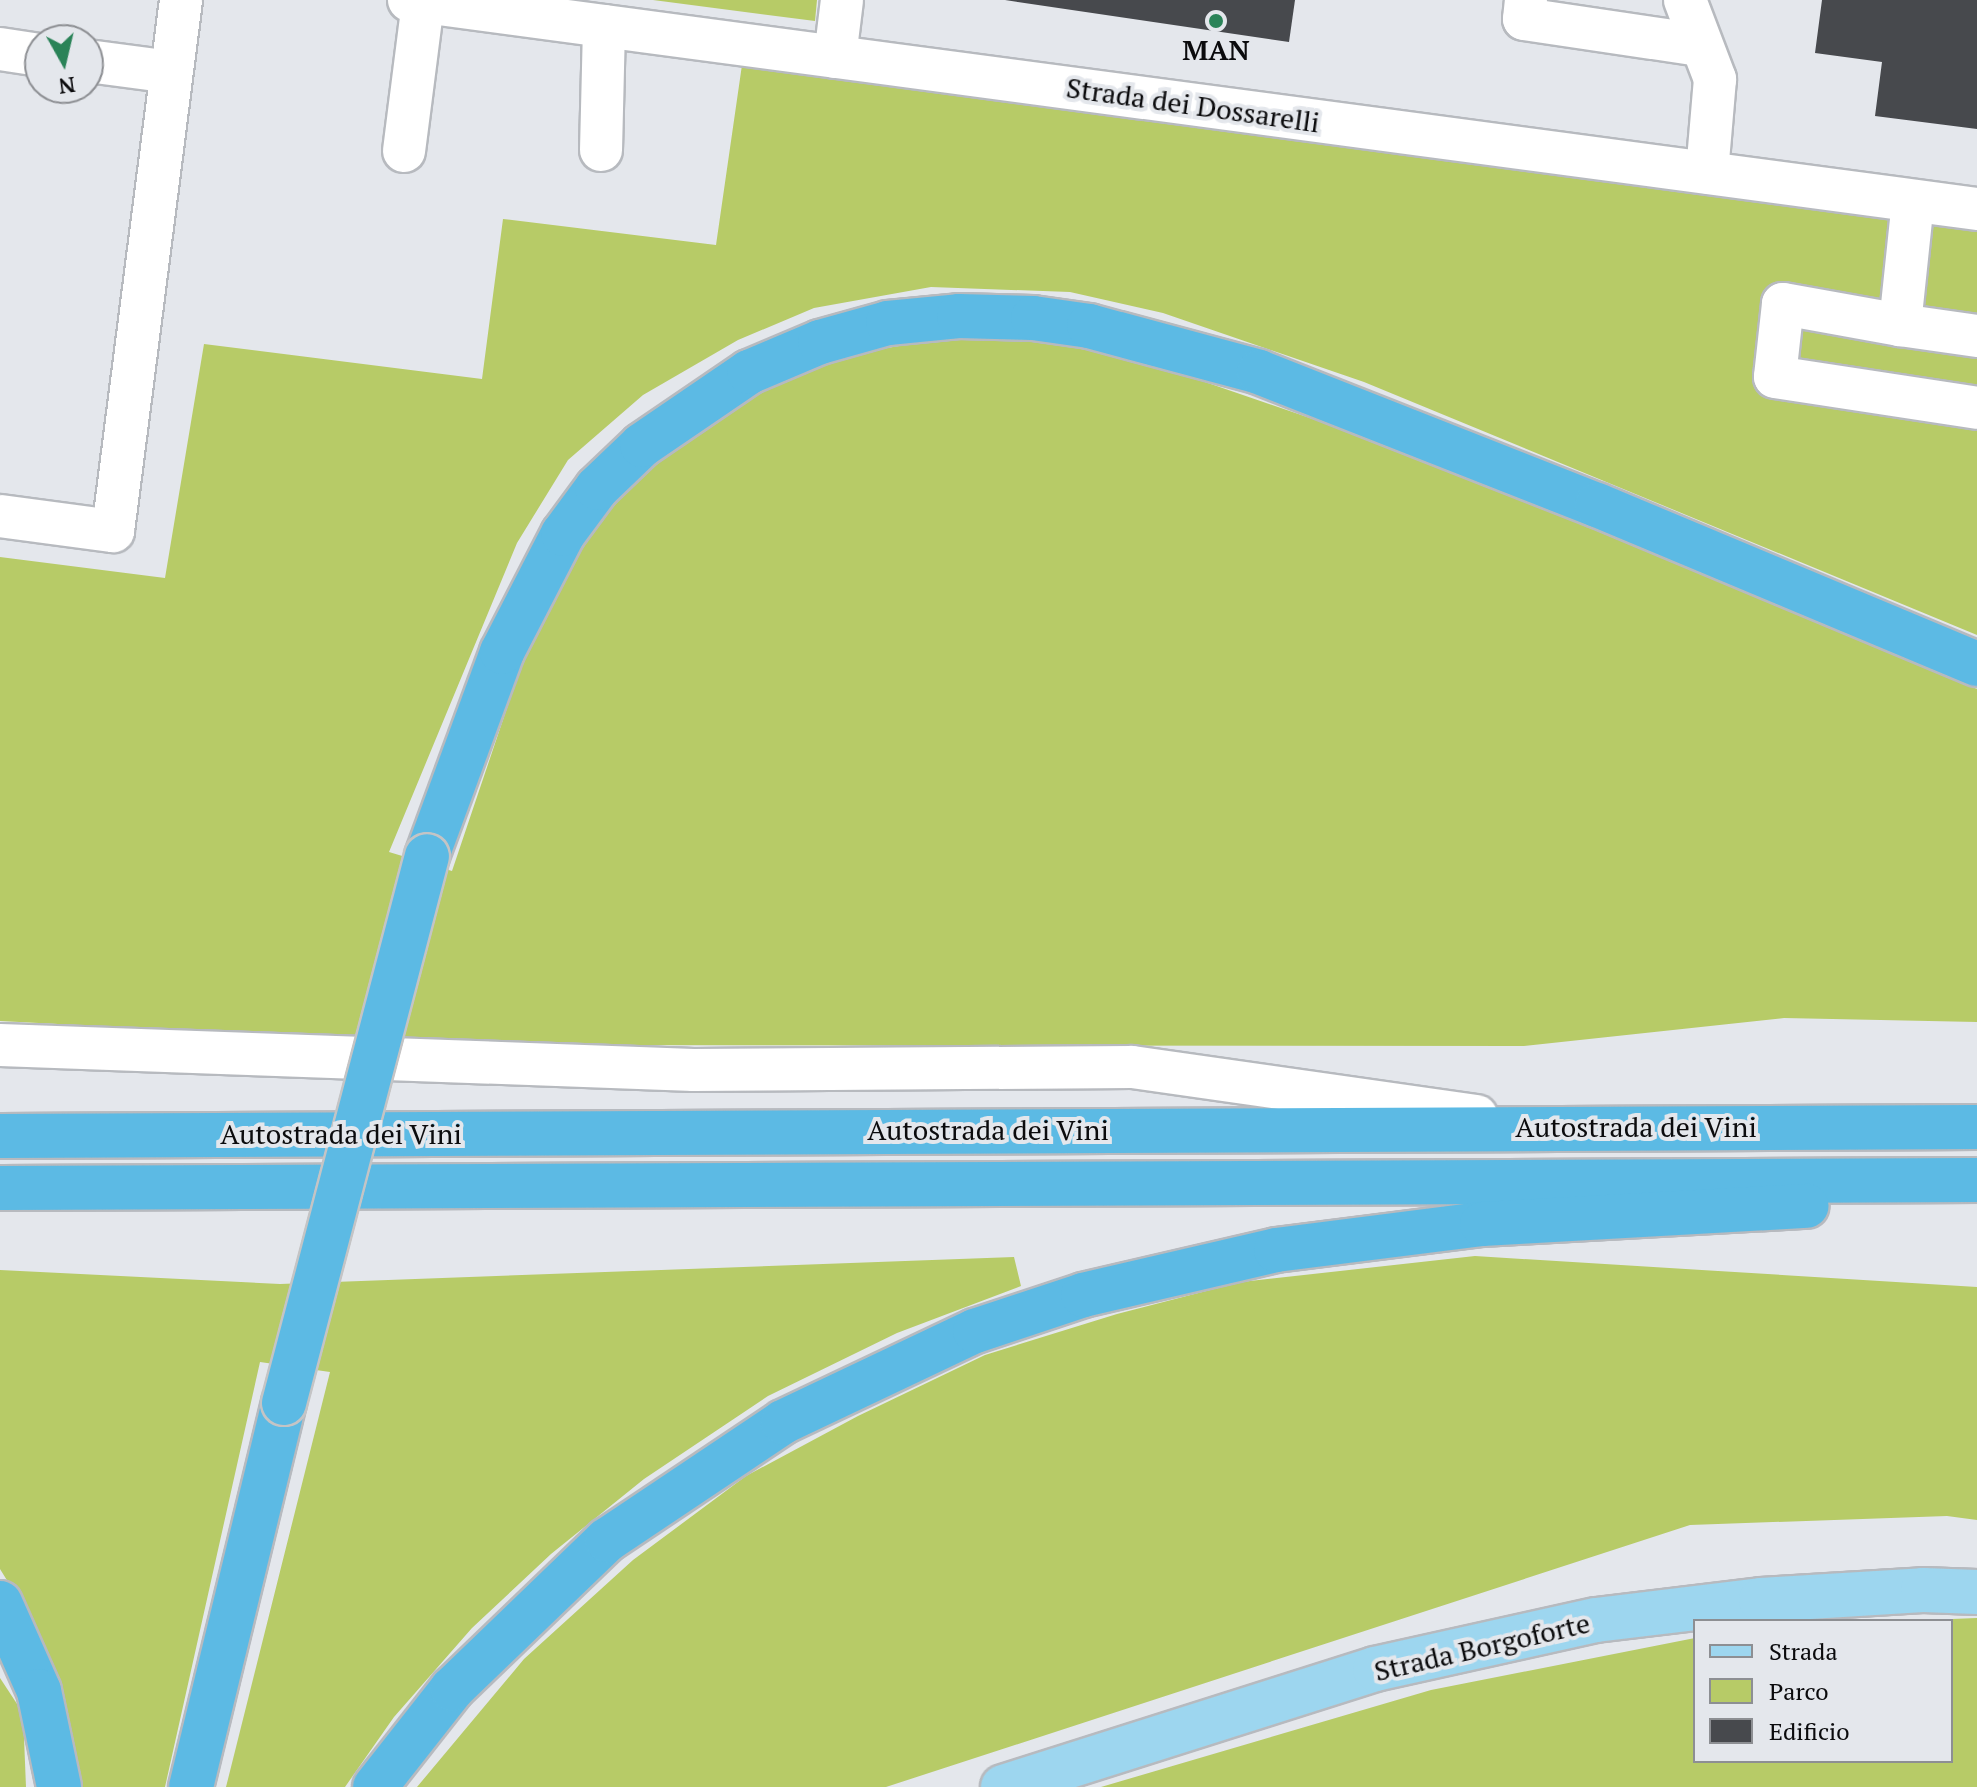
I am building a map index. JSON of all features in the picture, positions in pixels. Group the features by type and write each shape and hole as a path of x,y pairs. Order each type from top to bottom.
{"highway":[{"path":"191,1787 284,1403 427,856 502,652 563,534 597,488 642,445 749,372 820,342 888,323 959,316 1033,318 1089,326 1245,368 1597,505 1977,664"},
{"name":"Autostrada dei Vini","path":"0,1136 1977,1127"},
{"name":"Autostrada dei Vini","path":"0,1188 1977,1180"},
{"path":"375,1787 452,1689 607,1540 783,1422 975,1331 1187,1267 1376,1236 1482,1224 1677,1216 1977,1193"},
{"path":"0,1603 39,1691 59,1787"}],"main road":[{"name":"Strada Borgoforte","path":"1003,1787 1375,1669 1596,1620 1761,1600 1923,1590 1977,1592"}],"street":[{"path":"0,516 113,531 181,0"},
{"path":"835,57 842,0"},
{"path":"1526,0 1524,19 1701,45"},
{"path":"1685,0 1715,79 1707,173"},
{"path":"404,151 416,1"},
{"name":"Strada dei Dossarelli","path":"416,1 1977,209"},
{"path":"601,150 604,26"},
{"path":"0,49 24,53"},
{"path":"104,63 171,72"},
{"path":"1900,325 1913,201"},
{"path":"1977,336 1783,304 1775,377 1977,408"},
{"path":"0,1045 694,1070 1132,1067 1553,1127"}],"green space":[{"path":"653,0 817,0 815,21"},
{"path":"744,51 1977,197 1977,635 1364,382 1163,313 1070,292 931,287 814,308 738,340 643,395 568,460 517,543 389,852 452,871 541,607 581,531 640,467 767,383 835,357 922,342 993,338 1077,346 1173,371 1400,449 1977,689 1977,1022 1784,1018 1524,1046 466,1045 0,1021 0,557 165,578 204,344 482,379 503,219 716,245"},
{"path":"1475,1256 1977,1287 1977,1520 1947,1516 1690,1525 886,1787 417,1787 524,1659 633,1560 746,1476 858,1416 985,1355 1117,1314 1241,1282"},
{"path":"1014,1257 1021,1286 897,1333 768,1396 644,1479 551,1554 472,1628 394,1717 345,1787 226,1787 330,1372 260,1362 165,1787 79,1787 64,1711 34,1624 0,1569 0,1270 280,1284"},
{"path":"1977,1618 1977,1787 1101,1787 1431,1690 1693,1638 1693,1763 1953,1763 1952,1619"},
{"path":"0,1678 23,1713 26,1787 0,1787"}],"building":[{"name":"MAN","path":"1005,0 1295,0 1289,42"},
{"path":"1822,0 1977,0 1977,129 1875,116 1882,62 1815,53"}],"place":[{"name":"MAN","path":"1216,21"}]}
